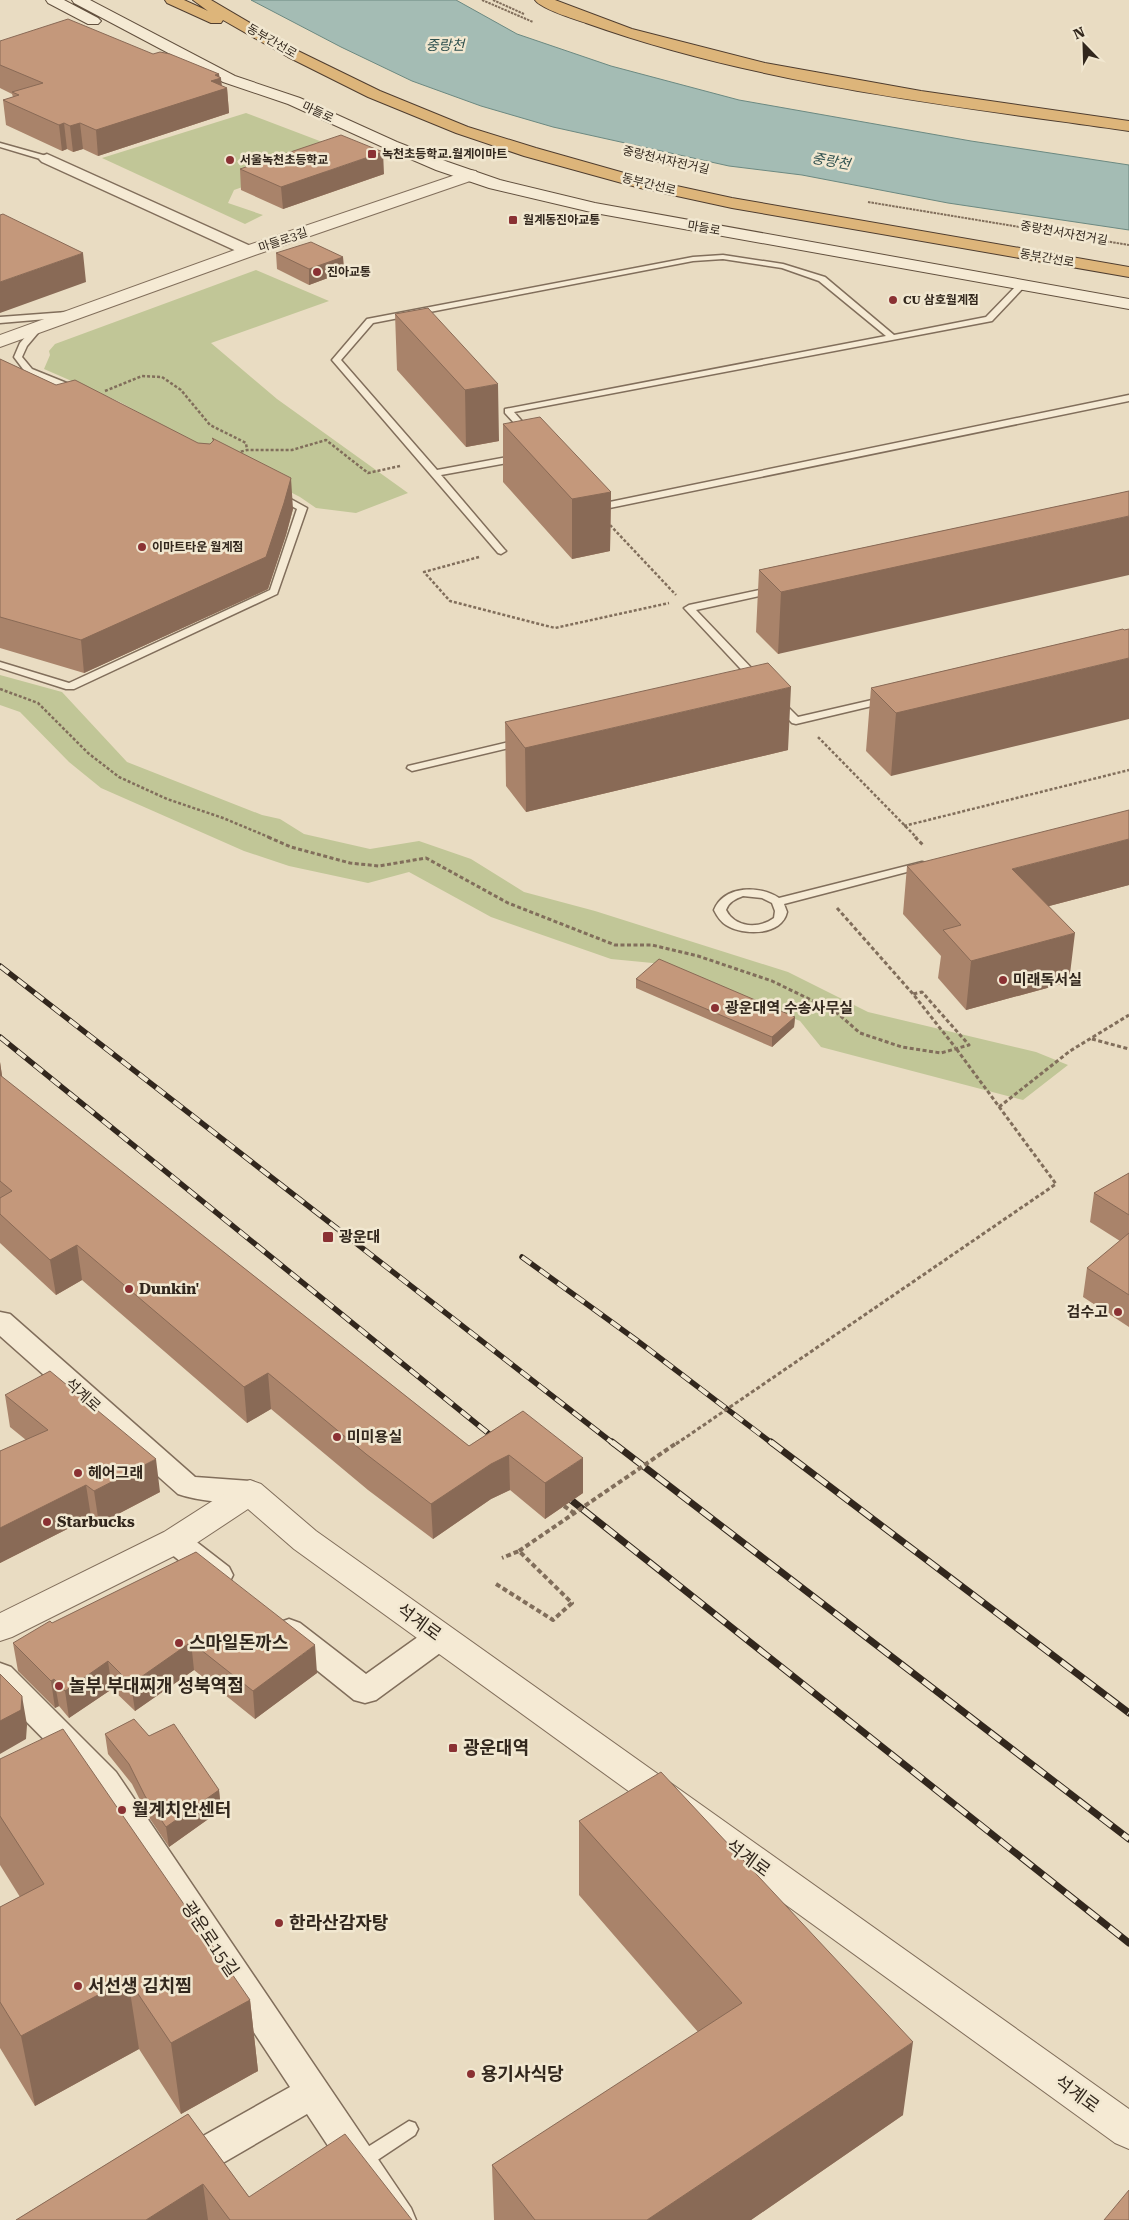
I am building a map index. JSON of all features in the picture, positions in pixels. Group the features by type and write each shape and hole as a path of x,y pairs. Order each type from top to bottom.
{"highway":[{"path":"172,0 293,54"},
{"name":"동부간선로","path":"200,0 293,54 374,94 454,127 530,152 606,174 767,210 1129,272"},
{"path":"542,0 567,12 655,41 762,68 885,92 1129,126"}],"main road":[{"path":"53,0 156,54 229,79"},
{"name":"마들로","path":"79,0 229,79 294,101 391,145 495,184 595,208 1129,304"},
{"path":"111,0 136,13"},
{"name":"마들로","path":"236,65 294,101"},
{"name":"마들로3길","path":"249,251 470,175"},
{"path":"0,342 249,251"},
{"path":"0,1628 175,1541 250,1492"},
{"name":"석계로","path":"250,1492 305,1540 1129,2132"}],"street":[{"name":"마들로3길","path":"47,160 249,251"},
{"name":"석계로","path":"2,1324 188,1487 250,1492"},
{"path":"175,1541 236,1589"},
{"path":"266,1613 365,1691 440,1637"},
{"name":"광운로15길","path":"0,1675 105,1781 398,2220"},
{"path":"153,2184 312,2093"}],"lane":[{"path":"0,146 47,160"},
{"path":"501,551 336,360 370,321 693,259 723,257 783,266 822,280 892,337"},
{"path":"533,439 508,411 989,319 1022,285"},
{"path":"0,320 77,314"},
{"path":"39,327 23,345 18,357 30,371 84,397"},
{"path":"591,505 1129,398"},
{"path":"435,473 527,456"},
{"path":"0,665 70,686 274,592 302,508 268,490"},
{"path":"685,604 787,587"},
{"path":"685,604 763,686 754,688"},
{"path":"770,693 796,721 898,698"},
{"path":"412,768 535,739"},
{"path":"777,902 781,907 779,919 764,927 748,928 734,925 722,916 720,910 726,900 742,894 762,894 777,902 938,861"},
{"path":"359,2163 409,2129"}],"path":[{"path":"639,157 686,168"},
{"path":"861,201 1129,246"},
{"path":"105,391 148,374 159,375 180,390 192,402 205,421 216,430 246,443 247,450"},
{"path":"229,456 247,450 292,450 326,440 368,473 375,472"},
{"path":"591,505 685,604"},
{"path":"501,551 424,572 450,601 555,628 685,604"},
{"path":"0,689 38,703 88,754 119,777 167,799 223,818 291,847 350,863 378,866 426,858 508,903 615,944 652,946 698,956 772,981 836,1012 860,1033 902,1047 941,1053 969,1045 922,992 912,994"},
{"path":"802,720 938,861"},
{"path":"904,826 1129,770"},
{"path":"502,1558 519,1551 1056,1184 955,1047 822,890"},
{"path":"999,1107 1070,1052 1129,1015"},
{"path":"1091,1039 1129,1049"},
{"path":"564,1506 574,1513"},
{"path":"496,1584 553,1620 572,1603 519,1551"}],"green space":[{"path":"246,113 346,151 234,190 228,203 263,215 245,224 102,158"},
{"path":"256,270 329,301 211,343 277,399 408,493 356,513 316,508 300,497 184,438 120,402 44,369 50,355 49,351 55,344"},
{"path":"0,675 62,692 127,762 262,815 280,819 304,834 370,849 419,841 471,859 524,892 595,911 788,972 868,1012 1036,1052 1068,1065 1023,1100 821,1047 800,1021 663,964 611,959 491,917 409,872 368,883 289,866 244,851 101,788 69,762 20,712 0,705"}],"water":[{"name":"중랑천","path":"251,0 456,0 517,34 611,66 739,100 971,141 1129,165 1129,230 948,203 802,175 729,166 553,127 481,106 412,81 341,47"}],"building":[{"path":"68,19 153,54 160,52 170,54 219,74 215,75 221,78 211,81 227,88 96,130 80,123 70,126 64,123 59,125 3,100 19,95 12,92 43,83 0,65 0,41"},
{"path":"341,135 383,152 281,187 240,169"},
{"path":"3,214 83,253 0,282 0,215"},
{"path":"311,242 343,257 309,269 276,253"},
{"path":"428,308 498,384 465,390 395,314"},
{"name":"이마트타운 월계점","path":"0,359 56,385 75,380 198,443 210,444 214,440 212,438 291,478 266,557 81,640 0,617"},
{"path":"540,417 611,492 572,499 503,424"},
{"path":"1129,491 1129,516 781,592 759,570"},
{"path":"1129,629 1129,658 896,713 871,688"},
{"path":"768,663 791,687 525,748 505,722"},
{"path":"1129,810 1129,839 1012,869 1075,933 971,961 943,930 961,925 907,866"},
{"name":"광운대역 수송사무실","path":"659,959 795,1017 772,1037 636,979"},
{"path":"0,1075 469,1446 523,1411 583,1458 545,1483 509,1455 491,1464 431,1504 366,1454 268,1373 244,1387 77,1245 50,1260 0,1214 0,1198 12,1191 0,1181"},
{"path":"1129,1173 1129,1215 1094,1193"},
{"path":"1129,1233 1129,1295 1087,1268"},
{"path":"50,1371 156,1459 94,1491 86,1485 0,1528 0,1451 48,1430 5,1395"},
{"path":"196,1552 315,1645 253,1691 191,1642 131,1684 108,1661 65,1691 54,1679 51,1681 13,1643 50,1621 52,1623"},
{"path":"0,1674 22,1696 21,1710 0,1721"},
{"path":"134,1719 149,1736 174,1724 219,1790 166,1827 145,1796 129,1764 105,1734"},
{"path":"63,1729 250,2000 171,2043 128,1979 21,2036 0,2002 0,1907 44,1884 0,1816 0,1759"},
{"path":"661,1772 913,2042 647,2220 535,2220 492,2165 742,2003 579,1821"},
{"path":"188,2114 249,2197 345,2134 412,2220 230,2220 203,2184 146,2220 16,2220"},
{"path":"1129,2190 1129,2220 1104,2220"}],"railway":[{"path":"0,966 614,1444"},
{"path":"0,1037 499,1442"},
{"path":"522,1257 635,1339 773,1444"},
{"path":"612,1442 1129,1839"},
{"path":"771,1442 1129,1713"},
{"path":"561,1492 1129,1943"}],"place":[{"name":"녹천초등학교.월계이마트","path":"372,154"},
{"name":"서울녹천초등학교","path":"230,160"},
{"name":"월계동진아교통","path":"513,220"},
{"name":"진아교통","path":"317,272"},
{"name":"CU 삼호월계점","path":"893,300"},
{"name":"이마트타운 월계점","path":"142,547"},
{"name":"미래독서실","path":"1003,980"},
{"name":"광운대역 수송사무실","path":"715,1008"},
{"name":"광운대","path":"328,1237"},
{"name":"Dunkin'","path":"129,1289"},
{"name":"검수고","path":"1118,1312"},
{"name":"미미용실","path":"337,1437"},
{"name":"헤어그래","path":"78,1473"},
{"name":"Starbucks","path":"47,1522"},
{"name":"스마일돈까스","path":"179,1643"},
{"name":"놀부 부대찌개 성북역점","path":"59,1686"},
{"name":"광운대역","path":"453,1748"},
{"name":"월계치안센터","path":"122,1810"},
{"name":"한라산감자탕","path":"279,1923"},
{"name":"서선생 김치찜","path":"78,1986"},
{"name":"용기사식당","path":"471,2074"}]}
